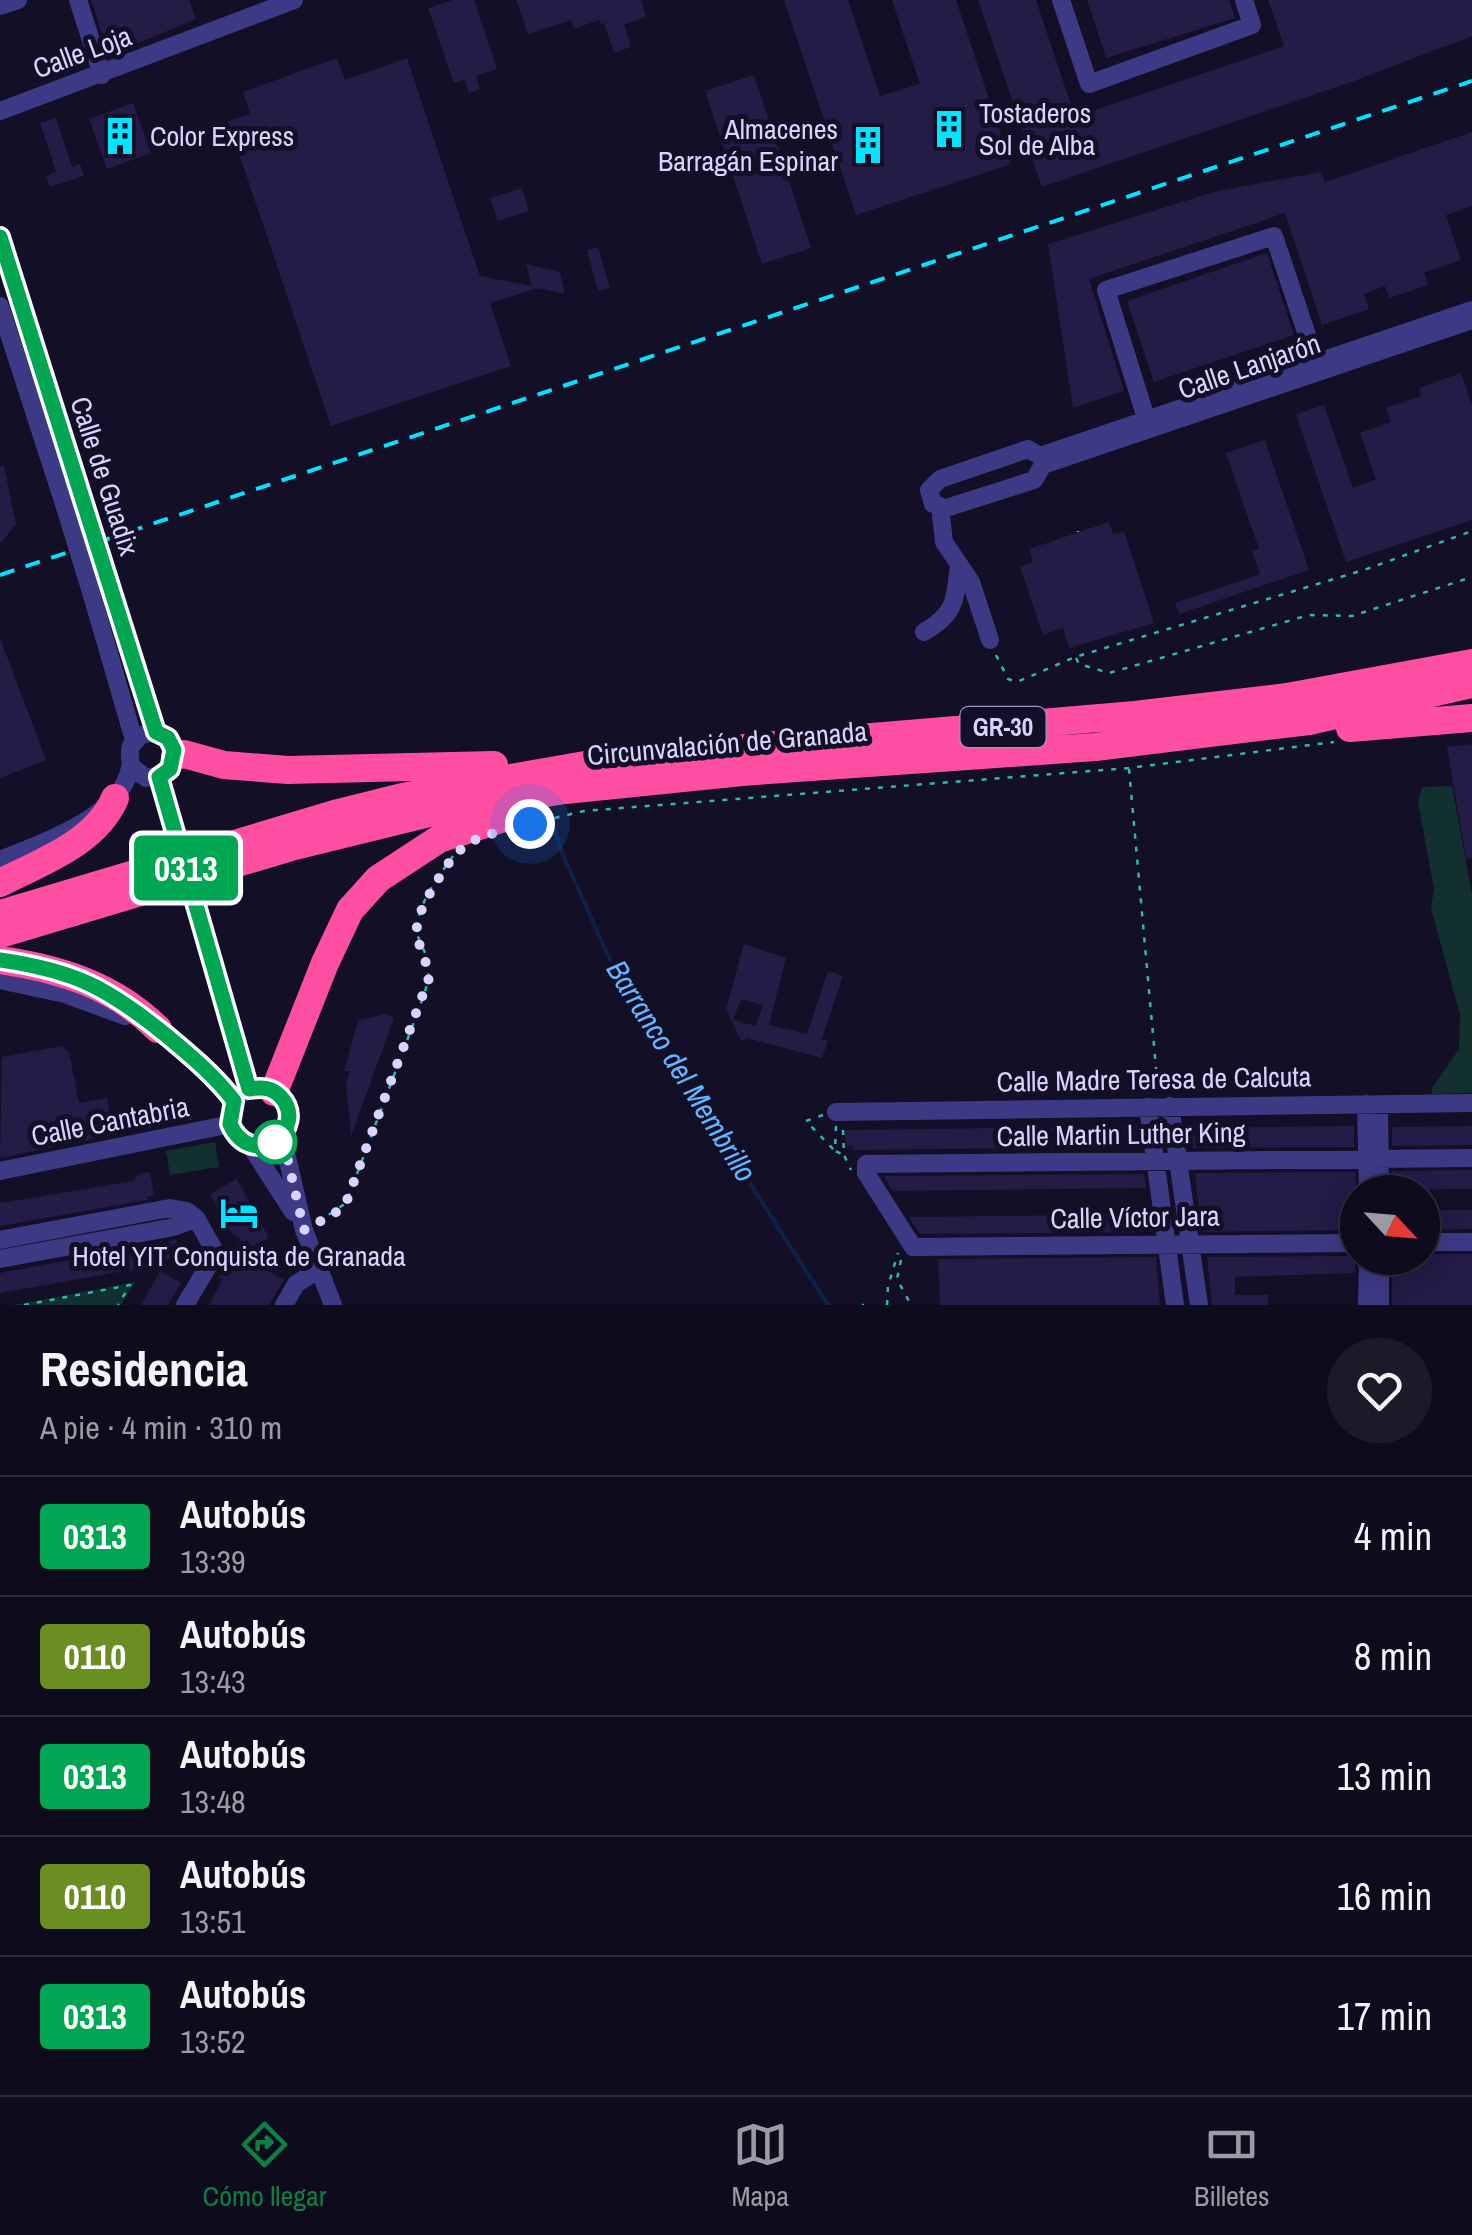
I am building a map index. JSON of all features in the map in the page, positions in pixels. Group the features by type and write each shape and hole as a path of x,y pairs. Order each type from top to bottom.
{"highway":[{"path":"1418,675 1442,660 1472,652"},
{"name":"Circunvalación de Granada","path":"0,914 338,813 585,764 1135,716 1287,697 1472,663"},
{"name":"Circunvalación de Granada","path":"0,934 388,821 566,790 742,772 1095,746 1309,721 1472,684"},
{"path":"1384,706 1412,708 1472,696"},
{"path":"1309,721 1350,728 1472,718"},
{"path":"167,766 184,754 224,765 288,770 452,767 556,760 585,764"},
{"path":"252,1094 350,910 378,879 408,857 438,839 539,808 708,786 742,772"},
{"path":"0,883 76,842 102,823 115,798"},
{"path":"0,960 72,975 125,1002 158,1029"}],"street":[{"path":"0,6 18,0"},
{"path":"78,0 102,75"},
{"path":"1061,0 1089,84 1252,25 1244,0"},
{"name":"Calle Loja","path":"0,111 285,2"},
{"name":"Calle de Guadix","path":"0,236 156,732"},
{"name":"Calle Lanjarón","path":"1146,418 1106,290 1274,236 1318,367"},
{"name":"Calle de Guadix","path":"0,306 134,740"},
{"name":"Calle Lanjarón","path":"1042,460 1318,367 1472,310"},
{"name":"Calle Lanjarón","path":"1042,460 1028,450 940,479 929,490 932,504 946,508 1034,480 1042,460 1146,418 1472,320"},
{"path":"940,506 944,542 971,582 990,640"},
{"path":"924,632 944,621 954,603 959,564"},
{"path":"0,860 84,823 115,798 131,766 128,752 134,740 141,734 156,732 168,738 171,818 252,1094"},
{"path":"131,766 146,778 167,766"},
{"path":"0,980 96,1003 158,1029 198,1062 252,1094 282,1099 288,1116 282,1135 304,1230 333,1305"},
{"path":"252,1094 230,1124 241,1140 250,1145 304,1230"},
{"path":"1372,1104 1377,1175"},
{"name":"Calle Madre Teresa de Calcuta","path":"836,1112 1472,1104"},
{"path":"1159,1106 1178,1160 1199,1305"},
{"path":"1159,1106 1155,1161 1175,1305"},
{"name":"Calle Cantabria","path":"0,1171 230,1124"},
{"path":"250,1145 268,1145 282,1135"},
{"name":"Calle Martin Luther King","path":"912,1244 866,1173 866,1164 1472,1158"},
{"path":"1371,1175 1374,1159"},
{"path":"0,1240 170,1208 187,1211 196,1218 213,1248 213,1258 185,1305"},
{"path":"0,1259 174,1226 196,1218"},
{"name":"Calle Víctor Jara","path":"912,1244 1340,1242"},
{"path":"1440,1242 1472,1242"},
{"path":"284,1305 296,1284 319,1269"},
{"path":"1367,1305 1368,1275"},
{"path":"1380,1275 1380,1305"}],"path":[{"path":"990,640 1002,672 1017,682 1076,657 1364,570 1472,531"},
{"path":"1076,657 1078,664 1109,672 1309,615 1352,616 1472,577"},
{"path":"530,824 584,811 1129,768 1334,742"},
{"path":"1129,768 1159,1106"},
{"path":"304,1230 346,1203 429,978 428,959 418,941 417,924 428,897 458,848"},
{"path":"836,1150 836,1112 806,1121 836,1150 844,1155"},
{"path":"911,1305 897,1279 905,1244 912,1244"},
{"path":"24,1305 130,1284 118,1305"}],"green space":[{"path":"1452,786 1472,894 1472,1093 1432,1094 1432,1088 1459,1049 1460,1015 1431,908 1434,889 1418,802 1422,787"},
{"path":"215,1142 219,1167 170,1175 166,1151"},
{"path":"135,1282 121,1305 14,1305"}],"building":[{"path":"91,0 189,0 196,19 109,55"},
{"path":"453,0 474,0 497,69 476,76 480,89 469,93 464,80 454,83 428,8"},
{"path":"516,0 641,0 646,17 624,25 631,47 614,53 604,23 599,20 574,29 571,20 528,34"},
{"path":"784,0 848,0 880,96 920,84 892,0 956,0 1011,164 856,215"},
{"path":"978,0 1036,0 1075,117 1284,46 1268,0 1472,0 1472,36 1354,81 1042,187"},
{"path":"1087,0 1229,0 1235,18 1106,58"},
{"path":"337,58 345,80 407,58 480,276 532,286 526,264 560,272 565,294 538,288 490,303 511,366 331,426 228,121 250,114 243,92"},
{"path":"754,75 811,248 762,264 705,91"},
{"name":"Color Express","path":"133,103 151,153 107,169 89,119"},
{"path":"56,118 72,167 80,164 84,176 50,187 46,176 56,172 40,123"},
{"path":"1472,132 1472,206 1446,215 1461,260 1424,273 1428,285 1389,298 1385,286 1364,294 1369,309 1322,325 1285,213 1089,279 1124,391 1073,408 1048,244 1217,191 1321,172 1325,182"},
{"path":"522,188 529,211 498,221 490,198"},
{"path":"598,247 610,288 598,291 587,250"},
{"path":"1267,253 1294,335 1154,382 1127,301"},
{"path":"1461,373 1472,405 1472,520 1346,562 1296,414 1324,405 1353,488 1376,479 1360,433 1391,422 1386,408 1421,396 1419,388"},
{"path":"1265,440 1309,570 1179,614 1175,603 1260,574 1252,551 1259,549 1226,453"},
{"path":"4,466 16,524 0,544 0,467"},
{"path":"1109,522 1113,534 1124,531 1154,623 1069,648 1063,628 1043,635 1020,566 1033,562 1029,549"},
{"path":"0,638 46,760 0,778"},
{"path":"1472,744 1472,858 1466,859 1447,747"},
{"path":"744,944 786,958 769,1025 807,1034 828,971 843,976 822,1039 828,1041 822,1058 747,1038 741,1041 726,1009","holes":["741,999 763,1005 756,1026 733,1020"]},
{"path":"386,1014 394,1018 351,1136 346,1085 350,1071 344,1071 358,1020"},
{"path":"62,1046 69,1052 79,1103 107,1098 113,1135 0,1158 2,1057"},
{"path":"1138,1126 1140,1143 1129,1147 853,1150 852,1145 846,1146 845,1130"},
{"path":"1354,1126 1354,1147 1193,1148 1188,1145 1186,1128"},
{"path":"1472,1126 1472,1145 1392,1146 1392,1127"},
{"path":"1472,1170 1472,1189 1440,1189 1440,1175 1392,1175 1392,1171"},
{"path":"150,1172 154,1195 147,1200 0,1226 0,1203 133,1181 139,1174"},
{"path":"1195,1173 1355,1175 1340,1175 1340,1230 1201,1232"},
{"path":"1144,1174 1146,1188 892,1191 884,1176"},
{"path":"237,1179 269,1238 239,1254 284,1280 269,1305 209,1305 223,1279 219,1277 241,1239 231,1233 210,1194"},
{"path":"1440,1210 1472,1210 1472,1229 1440,1230"},
{"path":"1150,1215 1152,1232 920,1234 909,1217"},
{"path":"177,1240 177,1253 167,1260 148,1263 152,1266 0,1293 0,1273"},
{"path":"1440,1254 1472,1254 1472,1305 1392,1305 1392,1275 1440,1275"},
{"path":"1340,1256 1340,1274 1235,1277 1235,1295 1268,1295 1268,1305 1212,1305 1207,1257"},
{"path":"1156,1257 1160,1305 940,1305 938,1259"},
{"path":"160,1271 181,1283 168,1305 141,1305"}],"waterway":[{"name":"Barranco del Membrillo","path":"554,826 560,848 618,978 828,1305"}],"railway":[{"path":"0,575 1472,81"}],"bus line":[{"name":"0313","path":"0,237 156,732 168,738 174,750 174,763 159,777 249,1089 266,1088 282,1099 288,1116 282,1135 268,1145 250,1145 241,1140 230,1124 234,1101 227,1092 198,1062 125,1002 72,975 0,960"}],"place":[{"name":"Tostaderos Sol de Alba","path":"949,129"},
{"name":"Color Express","path":"120,136"},
{"name":"Almacenes Barragán Espinar","path":"868,145"},
{"name":"Hotel YIT Conquista de Granada","path":"239,1213"}],"route":[{"path":"275,1142 282,1135 304,1230 346,1203 429,978 428,959 418,941 417,924 428,897 458,848 476,838 530,824"}]}
